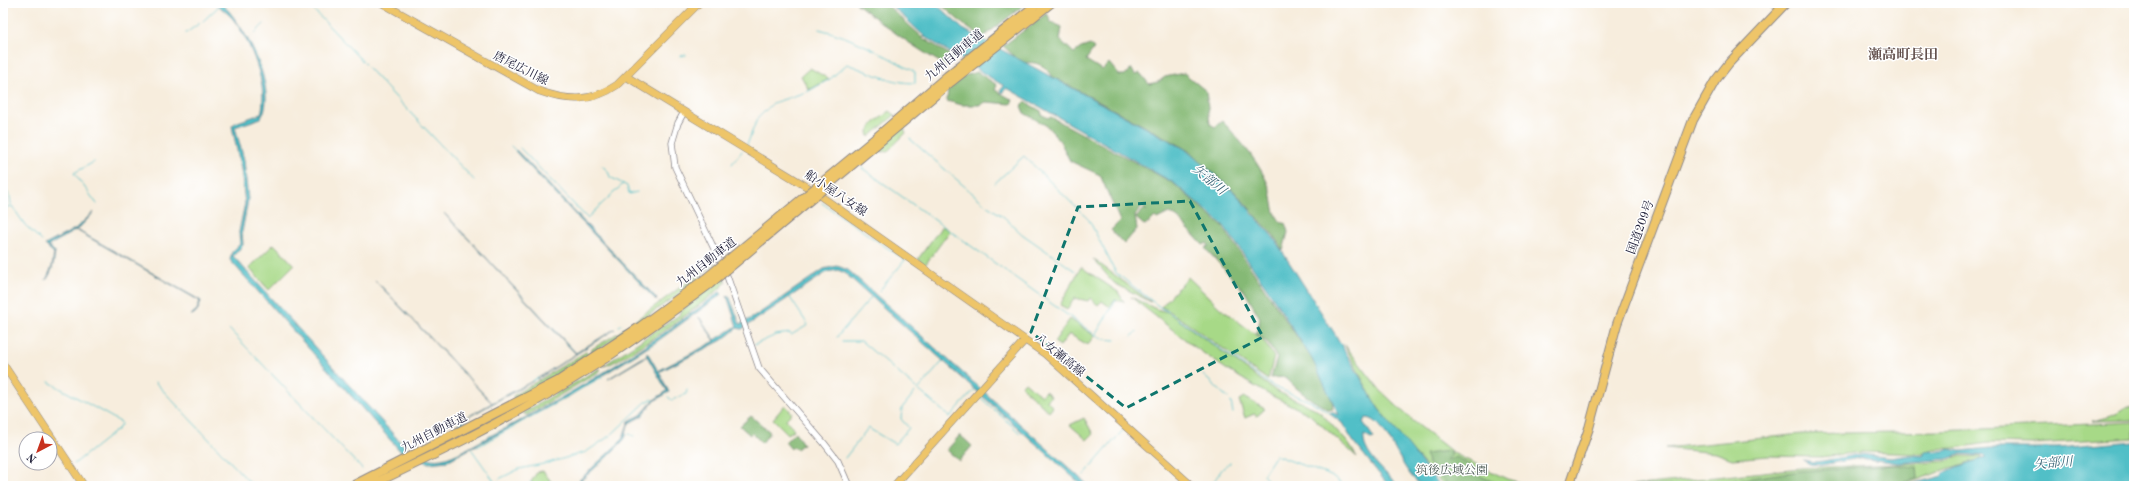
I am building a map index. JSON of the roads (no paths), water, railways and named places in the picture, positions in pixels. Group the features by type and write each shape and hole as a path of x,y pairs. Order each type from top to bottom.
{"highway":[{"name":"九州自動車道","path":"368,486 405,464 478,427 558,381 708,281 874,143 1014,21 1038,3"},
{"name":"九州自動車道","path":"894,126 1051,3"},
{"name":"国道209号","path":"1569,486 1589,428 1617,324 1693,120 1715,81 1729,63 1784,4"},
{"name":"九州自動車道","path":"352,486 405,464"}],"main road":[{"name":"唐尾広川線","path":"382,3 523,83 556,97 582,100 605,93 627,77 699,3"},
{"path":"1770,3 1784,4"},
{"name":"船小屋八女線","path":"627,77 818,194 1025,340"},
{"name":"八女瀬高線","path":"894,486 1025,340 1045,354 1192,486"},
{"path":"3,364 84,486"}],"street":[{"path":"684,112 678,123 672,143 675,166 727,276 758,368 838,461 849,486"}],"water":[{"path":"215,3 225,3 223,5 241,27 257,58 263,75 266,91 265,106 261,118 235,127 244,160 248,200 242,232 243,245 233,256 411,454 428,459 441,459 453,456 585,384 668,331 720,292 722,294 656,342 571,395 447,461 429,463 402,453 230,260 232,252 240,244 239,232 245,203 241,169 232,126 235,123 261,114 263,91 257,65 240,29 233,19"},
{"name":"矢部川","path":"889,3 935,3 963,29 1185,149 1235,193 1273,237 1335,334 1378,408 1438,483 1438,486 1425,486 1417,482 1409,473 1381,428 1374,420 1366,418 1363,422 1374,438 1371,439 1364,435 1364,442 1367,449 1376,463 1399,486 1388,485 1353,441 1342,423 1330,414 1331,412 1339,415 1312,359 1268,290 1224,226 1174,183 1007,88 1002,93 1000,91 1004,86 925,37"},
{"path":"516,150 657,299 656,300 515,151"},
{"path":"94,212 77,230 201,301 198,310 191,315 197,310 200,301 76,230 48,246 55,252 52,267 54,253 45,245 75,229"},
{"path":"444,213 576,353 615,329 576,354"},
{"path":"837,266 848,270 1089,486 1083,486 845,273 838,270 827,272 742,329 737,328 722,340 659,372 669,392 654,401 642,416 629,423 625,438 591,472 573,486 619,443 623,438 629,421 641,415 654,400 667,391 647,356 608,379 647,355 647,352 658,371 715,341 699,317 715,340 737,326 727,296 729,296 740,324 754,317 824,269"},
{"path":"533,381 477,412 492,403"},
{"path":"467,418 463,423 454,428 458,424"},
{"name":"矢部川","path":"2134,441 2134,486 1904,486 1942,476 1950,470 1985,458 1985,456 1962,454 1947,459 1899,463 1859,458 1821,465 1810,464 1803,460 1814,462 1860,454 1890,458 1911,455 1923,456 1925,452 1943,451 1949,449 1961,451 1990,448 2059,448"}],"waterway":[{"path":"307,3 365,64"},
{"path":"203,21 218,7"},
{"path":"186,33 200,23"},
{"path":"252,36 264,24"},
{"path":"819,29 832,32 856,42 915,72 915,83"},
{"path":"680,56 686,55"},
{"path":"747,145 757,119 773,103 809,91 830,79 847,64 888,79 905,83 914,83"},
{"path":"368,68 474,180"},
{"path":"910,139 986,205 1004,217 1022,234 1075,271"},
{"path":"511,146 516,151"},
{"path":"520,148 587,218 623,184"},
{"path":"732,164 742,151"},
{"path":"995,183 1024,156 1089,220 1116,273 1161,308 1274,387 1312,402 1330,413"},
{"path":"94,162 74,173 97,204"},
{"path":"602,166 608,171 610,177 627,186 629,194 637,192"},
{"path":"862,168 1094,334 1104,339 1115,340"},
{"path":"3,185 10,197 11,204"},
{"path":"822,203 905,260 879,291"},
{"path":"3,208 12,206 25,225 42,241"},
{"path":"754,345 776,335 790,333 791,335 808,325 789,296"},
{"path":"837,337 872,296"},
{"path":"1096,334 1116,300"},
{"path":"229,329 362,469"},
{"path":"1132,336 1137,332"},
{"path":"842,341 861,341 950,417 975,389"},
{"path":"919,389 943,361"},
{"path":"1203,375 1228,398"},
{"path":"477,447 602,377"},
{"path":"532,381 538,378"},
{"path":"49,382 122,423 118,429 74,464"},
{"path":"155,382 253,486"},
{"path":"668,397 672,400 686,394 687,390"},
{"path":"845,458 868,428 895,444 909,428 901,419 902,408 915,392"},
{"path":"980,397 1020,433"},
{"path":"499,479 519,469 548,463 586,452 611,435 646,402 652,399 654,400"},
{"path":"1231,402 1233,413"},
{"path":"1084,475 1124,429"},
{"path":"629,434 634,436"},
{"path":"472,450 494,481"},
{"path":"1273,486 1263,475 1276,455"},
{"path":"1278,456 1331,476 1344,486"},
{"path":"1211,486 1222,470 1230,463"},
{"path":"530,482 533,486"}],"district":[{"name":"瀬高町長田","path":"1903,54"}],"park label":[{"name":"筑後広域公園","path":"1452,470"}]}
